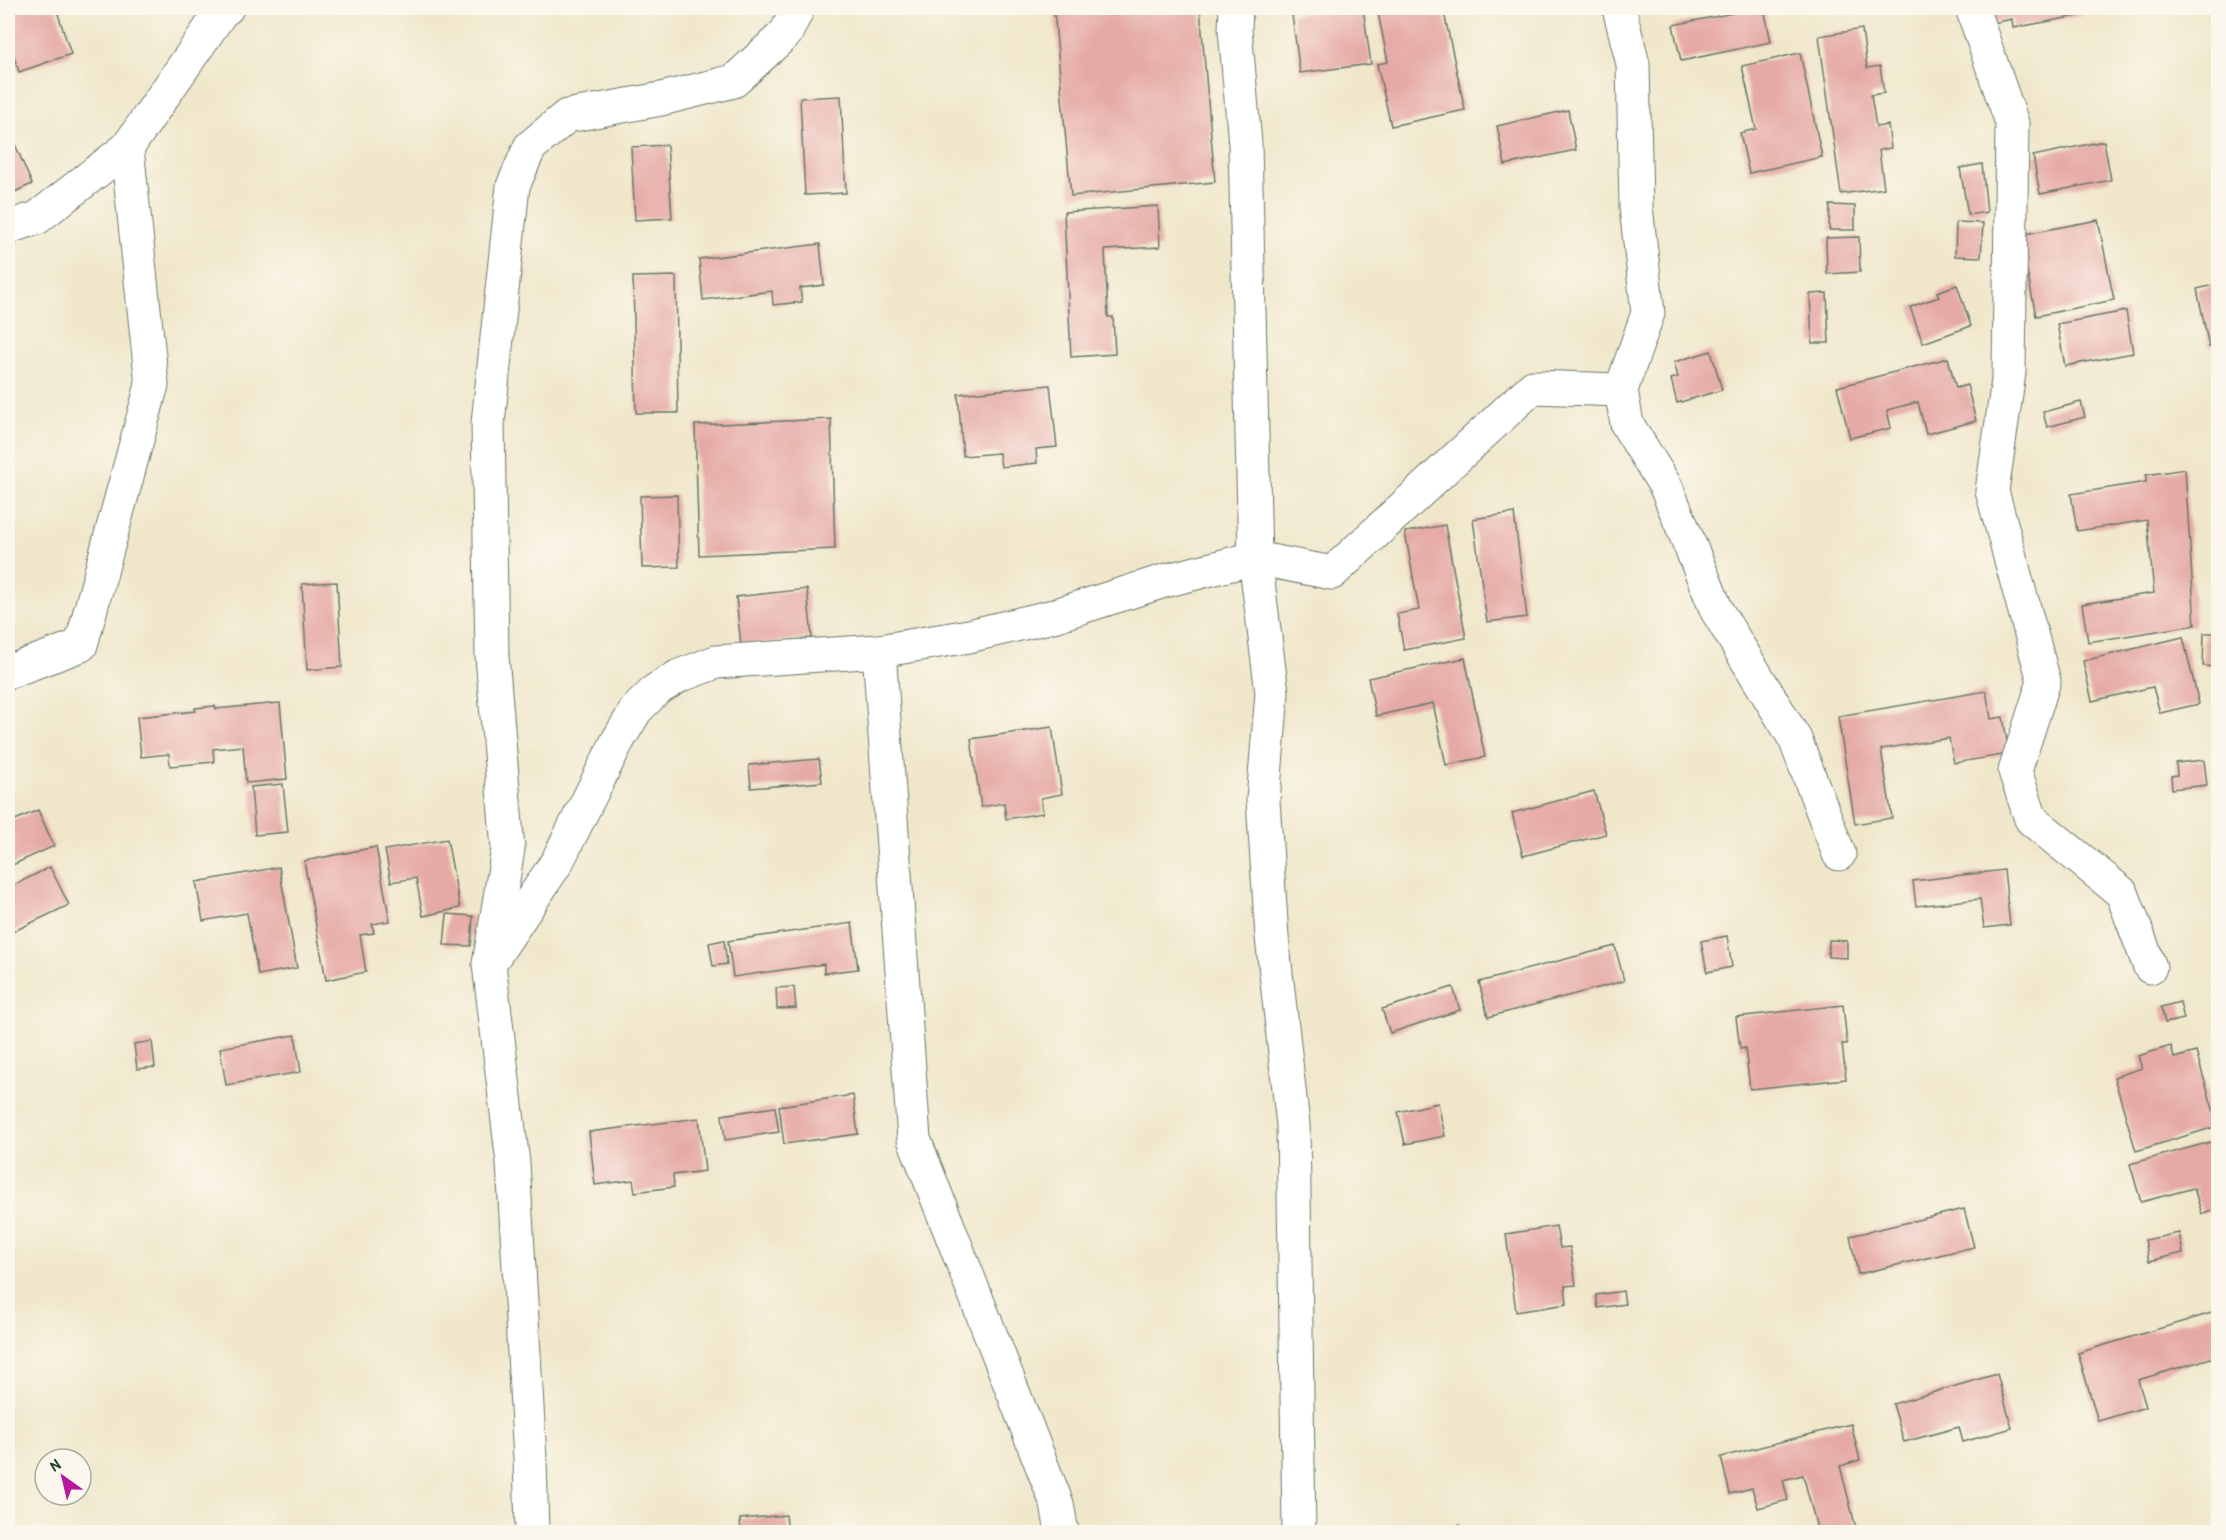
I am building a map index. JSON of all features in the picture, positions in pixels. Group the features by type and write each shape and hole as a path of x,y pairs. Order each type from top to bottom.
{"street":[{"path":"8,227 37,218 127,148 222,11 227,8"},
{"path":"532,1533 513,1163 489,964 508,849 492,656 488,423 513,186 530,147 567,116 660,99 734,81 786,33 798,8"},
{"path":"1236,8 1235,29 1245,144 1255,558 1272,693 1263,800 1264,823 1272,937 1293,1125 1299,1533"},
{"path":"1619,8 1633,64 1635,207 1648,313 1621,390 1627,424 1666,487 1717,611 1795,739 1839,854"},
{"path":"1972,8 2012,123 2009,373 1992,491 2044,681 2015,771 2031,819 2122,893 2150,967"},
{"path":"8,672 81,645 152,385 127,148"},
{"path":"489,964 557,862 617,742 636,710 656,690 679,676 716,662 879,651 969,636 1053,616 1164,581 1255,558 1332,573 1533,387 1621,390"},
{"path":"879,651 914,1139 1057,1503 1062,1533"}],"building":[{"path":"8,8 56,8 71,54 19,72 8,38"},
{"path":"1200,8 1215,182 1071,196 1054,10"},
{"path":"1342,8 1363,8 1371,64 1300,73 1292,15"},
{"path":"1377,8 1443,8 1465,110 1391,126 1377,64 1388,62"},
{"path":"1764,8 1771,42 1681,61 1673,25"},
{"path":"1990,8 2082,8 2083,15 2013,28 2012,19 1993,23"},
{"path":"1862,29 1867,68 1880,66 1884,93 1871,95 1876,127 1888,125 1891,148 1879,150 1884,188 1841,194 1819,36"},
{"path":"1800,53 1822,157 1749,173 1740,133 1756,129 1742,66"},
{"path":"841,96 846,193 805,195 800,98"},
{"path":"1568,110 1576,150 1505,165 1497,126"},
{"path":"8,128 32,184 8,195"},
{"path":"2104,141 2111,180 2040,194 2033,156"},
{"path":"667,145 672,218 635,220 631,147"},
{"path":"1982,164 1987,212 1968,215 1960,168"},
{"path":"1830,205 1855,206 1855,230 1829,230"},
{"path":"1158,206 1160,247 1105,250 1108,317 1113,317 1115,354 1071,357 1064,212"},
{"path":"2098,220 2114,300 2036,316 2020,235"},
{"path":"1956,222 1983,223 1981,257 1955,256"},
{"path":"1859,237 1860,272 1827,274 1826,238"},
{"path":"820,244 824,285 800,288 802,302 773,305 772,291 703,300 699,259"},
{"path":"676,276 678,413 636,413 633,277"},
{"path":"2218,284 2218,345 2209,347 2197,289"},
{"path":"1957,285 1971,326 1923,343 1910,307 1939,297 1937,292"},
{"path":"1827,293 1829,343 1812,343 1810,294"},
{"path":"2126,311 2133,353 2065,366 2057,324"},
{"path":"1711,351 1722,390 1677,403 1671,379 1678,377 1674,362"},
{"path":"1948,358 1956,388 1967,385 1976,421 1926,434 1918,402 1887,410 1891,428 1850,438 1837,387"},
{"path":"1050,385 1057,447 1036,449 1037,463 1001,467 999,453 963,456 958,394"},
{"path":"2081,402 2085,417 2047,427 2043,412"},
{"path":"831,419 835,549 699,555 695,425"},
{"path":"2185,469 2195,625 2088,642 2082,604 2154,593 2147,520 2077,531 2071,494 2146,482 2146,475"},
{"path":"677,495 679,567 642,568 640,496"},
{"path":"1514,513 1527,617 1487,622 1473,519"},
{"path":"1445,525 1466,638 1404,650 1397,614 1419,610 1405,532"},
{"path":"337,582 342,667 307,670 302,584"},
{"path":"807,589 812,638 741,646 736,597"},
{"path":"2204,633 2218,633 2218,667 2203,666"},
{"path":"2183,637 2199,704 2160,713 2153,687 2092,701 2083,661"},
{"path":"1465,658 1485,757 1446,765 1433,703 1376,716 1368,678"},
{"path":"1986,691 1991,719 2003,717 2009,754 1954,763 1949,738 1881,749 1892,818 1855,824 1838,716"},
{"path":"280,703 287,779 246,783 243,746 213,749 214,762 170,766 169,754 141,757 137,717 196,711 195,708 215,706 216,709"},
{"path":"1052,727 1062,794 1041,798 1043,813 1006,819 1004,803 981,807 971,739"},
{"path":"819,759 822,782 751,788 749,765"},
{"path":"2204,760 2207,785 2172,789 2171,776 2177,775 2176,763"},
{"path":"283,784 288,832 255,835 251,787"},
{"path":"1594,791 1606,834 1523,856 1512,813"},
{"path":"38,810 54,846 8,867 8,823"},
{"path":"447,839 460,908 423,916 416,878 391,882 385,850"},
{"path":"376,847 390,921 372,924 374,933 360,935 366,972 326,980 304,861"},
{"path":"50,867 69,905 8,934 8,888"},
{"path":"279,867 297,968 258,975 247,913 203,921 196,882"},
{"path":"2004,870 2010,925 1984,928 1980,899 1916,906 1913,881"},
{"path":"447,914 473,916 471,946 444,945"},
{"path":"852,923 858,969 824,973 824,964 733,977 728,941"},
{"path":"1727,936 1732,967 1707,972 1701,941"},
{"path":"724,940 727,964 713,966 709,943"},
{"path":"1829,940 1847,941 1847,958 1828,957"},
{"path":"1615,946 1624,981 1488,1017 1479,982"},
{"path":"794,987 796,1008 777,1009 776,988"},
{"path":"1453,987 1460,1010 1390,1033 1382,1009"},
{"path":"2180,1002 2184,1019 2165,1023 2161,1007"},
{"path":"1843,1005 1847,1044 1842,1044 1846,1079 1750,1089 1745,1048 1740,1049 1736,1017"},
{"path":"295,1035 301,1072 226,1085 220,1048"},
{"path":"152,1041 155,1067 137,1069 134,1044"},
{"path":"2171,1046 2174,1058 2196,1052 2218,1126 2136,1151 2114,1077 2142,1068 2138,1056"},
{"path":"853,1095 858,1134 784,1144 779,1106"},
{"path":"1438,1103 1445,1136 1405,1144 1398,1112"},
{"path":"775,1107 779,1132 725,1140 722,1115"},
{"path":"699,1118 705,1171 673,1175 674,1187 635,1192 633,1180 595,1185 589,1132"},
{"path":"2218,1140 2218,1209 2202,1214 2194,1188 2141,1202 2130,1164"},
{"path":"1964,1209 1974,1247 1858,1274 1850,1236"},
{"path":"1556,1226 1560,1248 1570,1247 1576,1285 1565,1286 1567,1304 1516,1312 1506,1234"},
{"path":"2179,1233 2183,1253 2149,1261 2145,1240"},
{"path":"1623,1291 1625,1304 1598,1308 1596,1295"},
{"path":"2218,1311 2218,1356 2138,1380 2146,1407 2098,1421 2078,1353"},
{"path":"1997,1374 2012,1428 1963,1442 1959,1427 1904,1442 1893,1404"},
{"path":"1851,1424 1860,1460 1840,1466 1857,1532 1818,1532 1803,1475 1783,1480 1788,1500 1758,1508 1752,1488 1730,1494 1721,1457"},
{"path":"786,1515 788,1532 741,1532 740,1519"},
{"path":"1460,1525 1462,1532 1437,1532"}]}
